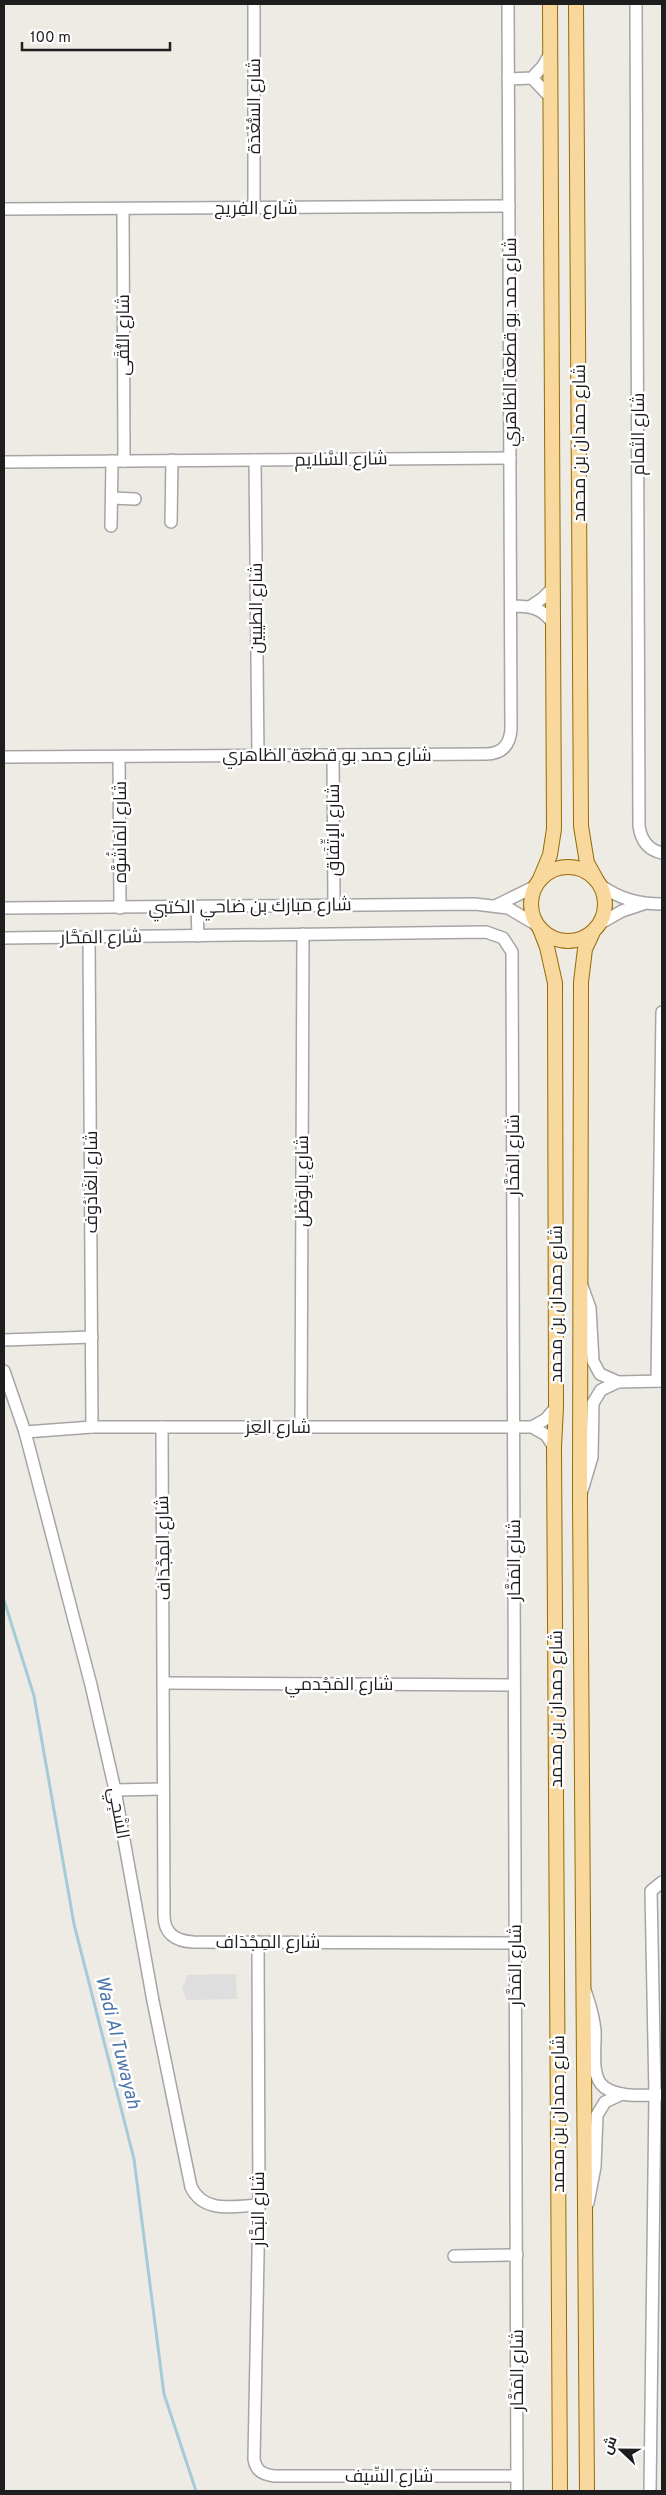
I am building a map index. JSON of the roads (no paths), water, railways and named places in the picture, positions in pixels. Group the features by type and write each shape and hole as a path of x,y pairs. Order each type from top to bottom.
{"main road":[{"name":"شارع حمدان بن محمد","path":"538,882 550,855 554,829 550,4"},
{"name":"شارع حمدان بن محمد","path":"576,4 581,826 587,863 598,882"},
{"path":"562,867 574,867 586,871 598,882 606,904 596,928 582,939 570,942 559,941 548,936 538,927 531,906 538,882 550,872 562,867"},
{"name":"شارع حمدان بن محمد","path":"538,927 549,956 555,984 556,1406 554,1447 560,2491"},
{"name":"شارع حمدان بن محمد","path":"587,2491 580,1498 581,982 585,949 596,928"}],"street":[{"name":"شارع السُّعْدَة","path":"254,4 254,208"},
{"name":"شارع حمد بو قطعة الظاهري","path":"4,757 486,754 501,751 508,743 511,734 511,606 508,4"},
{"name":"شارع الثمام","path":"636,4 639,826 645,843 651,849 662,853"},
{"path":"508,79 532,78 543,66 551,52"},
{"path":"532,78 550,97"},
{"name":"شارع الفِريج","path":"4,209 508,206"},
{"name":"شارع التُّقَى","path":"111,526 112,498 118,461 123,209"},
{"name":"شارع السَّلايم","path":"4,462 510,458"},
{"path":"171,522 172,460"},
{"name":"شارع الطيبين","path":"255,460 258,756"},
{"path":"112,498 134,499"},
{"path":"531,606 553,588"},
{"path":"511,606 531,606 544,612 553,623"},
{"name":"شارع الإتِّفَاق","path":"333,755 334,905"},
{"name":"شارع المَاشُوَّه","path":"119,757 120,908"},
{"name":"شارع مبارك بن ضاحي الكتبي","path":"497,905 538,882"},
{"path":"598,882 621,898 645,904 662,904"},
{"path":"596,928 622,911 645,904"},
{"name":"شارع مبارك بن ضاحي الكتبي","path":"4,908 497,905 518,912 538,927"},
{"path":"197,906 198,936"},
{"name":"شارع المَحَّار","path":"4,938 486,932 503,938 509,944 513,960 517,2491"},
{"name":"شارع بِالوَصْل","path":"302,1427 303,934"},
{"name":"شارع الغَادُوف","path":"89,937 92,1427"},
{"path":"580,1498 588,1478 592,1457 593,1403 601,1390 618,1382 659,1381 662,1012"},
{"path":"581,1283 590,1308 593,1361 600,1374 618,1382"},
{"path":"4,1340 92,1337"},
{"name":"السَّجِي","path":"4,1371 25,1432 91,1684 115,1790 153,2001 191,2187 201,2202 209,2205 259,2205"},
{"path":"532,1427 546,1419 556,1406"},
{"name":"شارع العِز","path":"25,1432 92,1427 532,1427"},
{"name":"شارع المِجْدَاف","path":"162,1427 164,1915 166,1928 174,1938 186,1942 515,1943"},
{"path":"532,1427 546,1435 554,1447"},
{"name":"شارع المَجْدمي","path":"164,1683 514,1685"},
{"path":"115,1790 164,1789"},
{"path":"650,2491 657,2321 659,2095 658,2010 651,1891 662,1882"},
{"name":"شارع البَحَّار","path":"258,1942 259,2205 254,2459 257,2469 262,2473"},
{"path":"584,1989 595,2030 596,2076 605,2088 622,2094 659,2095"},
{"path":"585,2215 595,2167 597,2115 605,2102 622,2094"},
{"path":"454,2256 516,2256"},
{"name":"شارع السِّيف","path":"262,2473 274,2476 516,2476"}],"waterway":[{"name":"Wadi Al Tuwayah","path":"4,1600 34,1696 74,1924 134,2159 164,2394 196,2491"}]}
